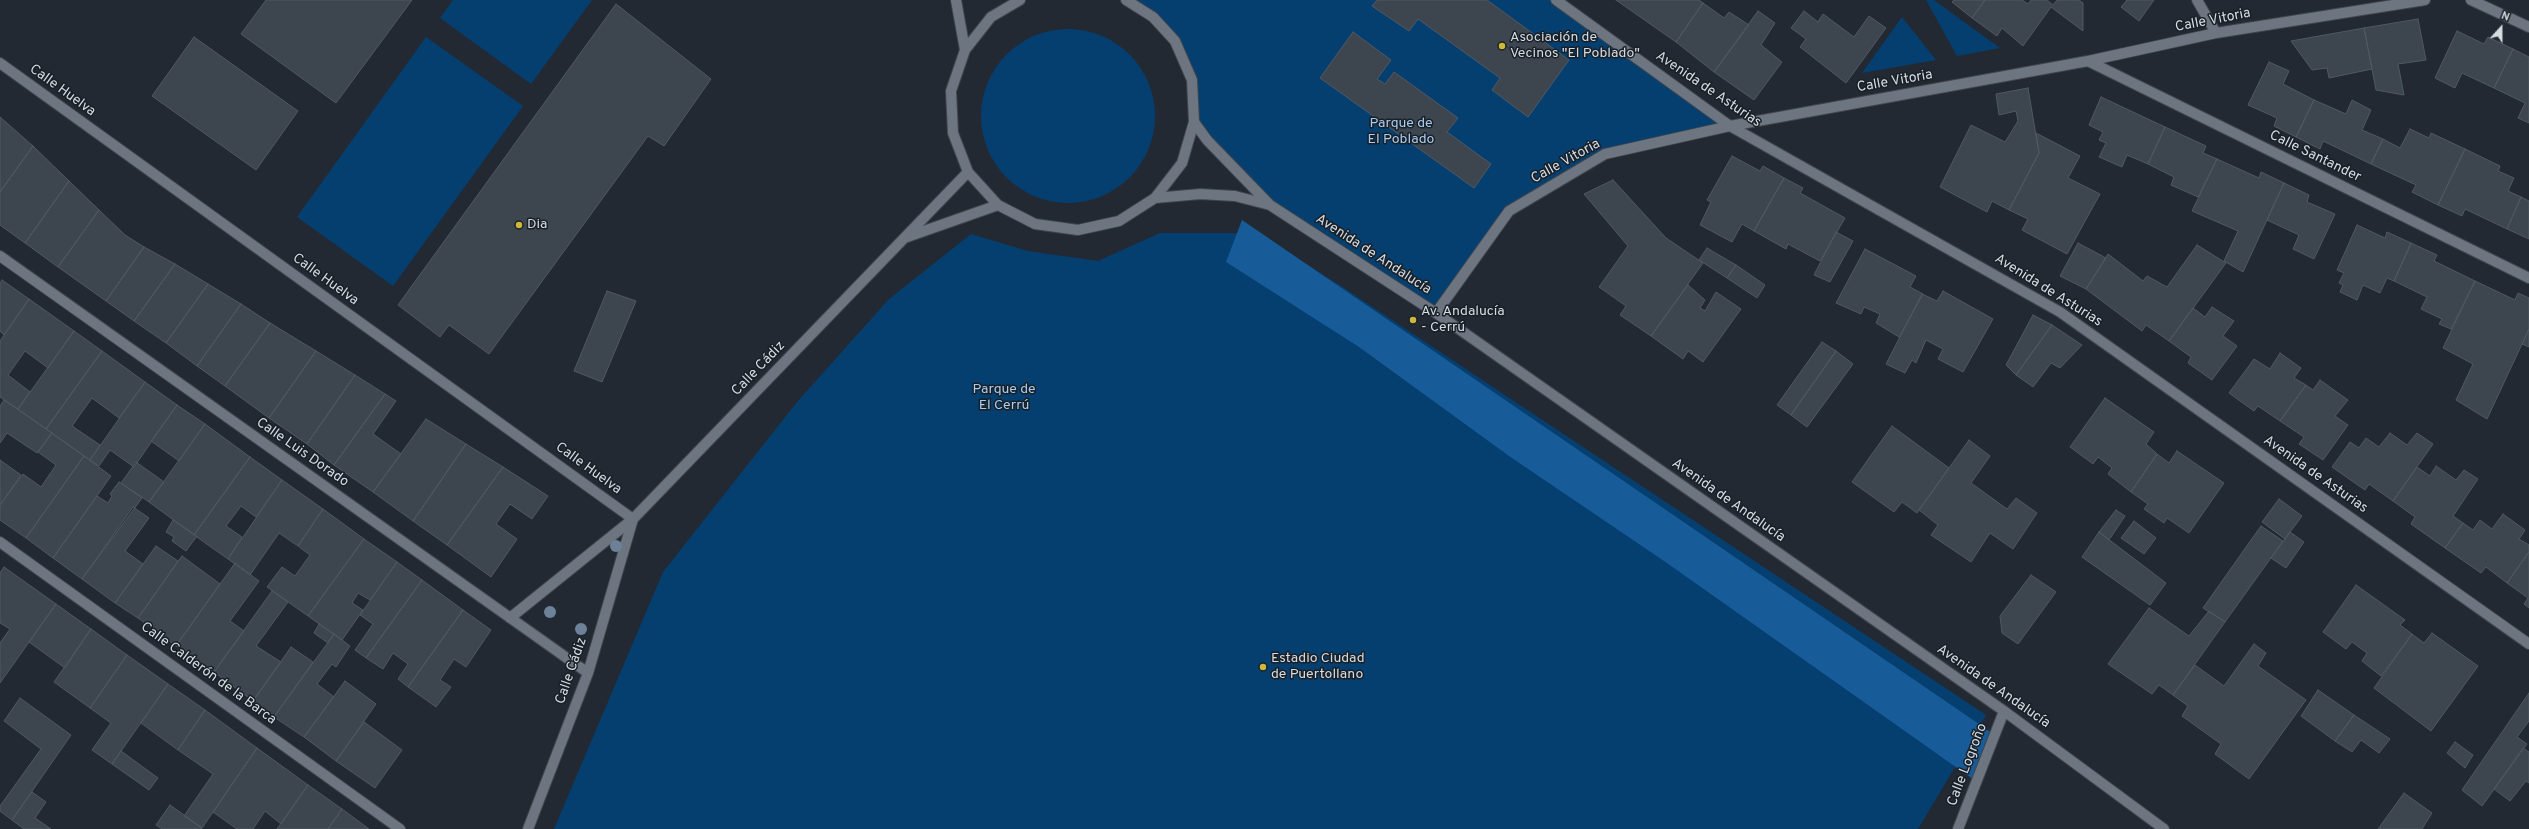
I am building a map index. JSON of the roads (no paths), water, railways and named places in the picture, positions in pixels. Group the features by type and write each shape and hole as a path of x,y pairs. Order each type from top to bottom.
{"street":[{"path":"956,0 965,50"},
{"path":"1020,0 991,17 965,50 951,90 953,133 968,172 998,205 1035,224 1078,230 1119,221 1155,198 1182,164 1194,122 1192,80 1174,41 1154,17 1126,0"},
{"name":"Avenida de Asturias","path":"1556,0 1730,126 2060,312 2529,644"},
{"path":"2197,0 2216,33"},
{"name":"Calle Vitoria","path":"1436,314 1509,211 1605,154 1730,126 2088,61 2216,33 2425,0"},
{"path":"2471,0 2529,27"},
{"name":"Calle Santander","path":"2088,61 2529,278"},
{"name":"Calle Huelva","path":"0,64 633,520"},
{"name":"Avenida de Andalucía","path":"1194,122 1206,140 1270,205 1436,314 2004,711 2164,829"},
{"name":"Calle Cádiz","path":"510,618 633,520 968,172"},
{"name":"Avenida de Andalucía","path":"1155,198 1200,194 1235,196 1270,205"},
{"name":"Calle Cádiz","path":"905,238 998,205"},
{"name":"Calle Luis Dorado","path":"0,256 588,673"},
{"name":"Calle Cádiz","path":"528,829 588,673 633,520"},
{"name":"Calle Calderón de la Barca","path":"0,542 400,829"},
{"name":"Calle Logroño","path":"1958,829 2004,711"}],"place":[{"name":"Asociación de Vecinos \"El Poblado\"","path":"1502,46"},
{"name":"Dia","path":"519,225"},
{"name":"Av. Andalucía - Cerrú","path":"1413,320"},
{"name":"Estadio Ciudad de Puertollano","path":"1263,667"}],"park label":[{"name":"Parque de El Poblado","path":"1401,132"},
{"name":"Parque de El Cerrú","path":"1004,398"}]}
